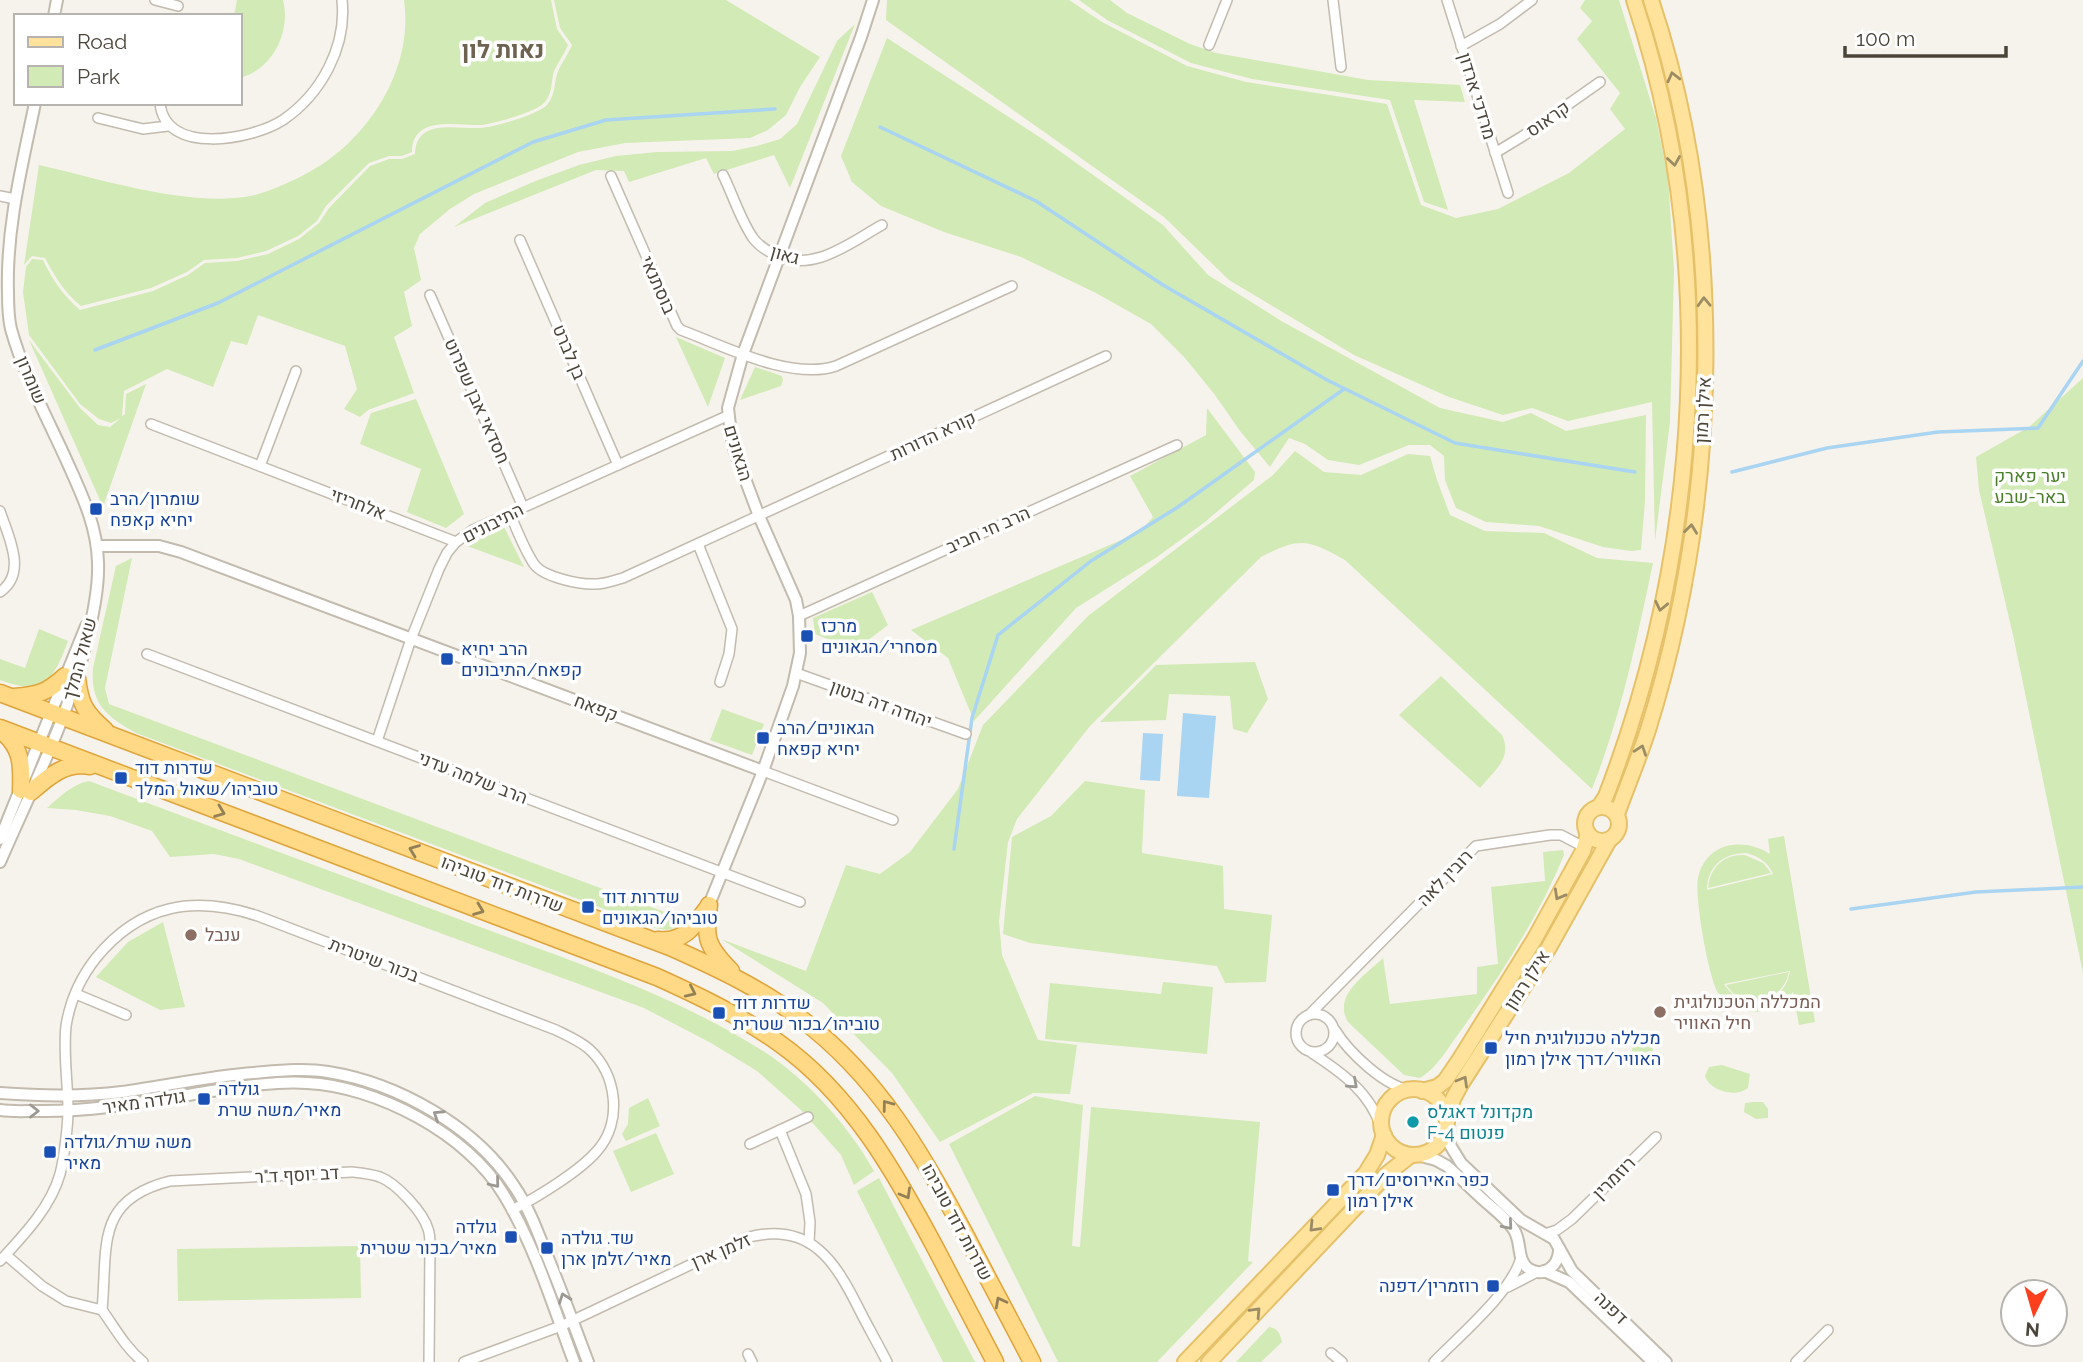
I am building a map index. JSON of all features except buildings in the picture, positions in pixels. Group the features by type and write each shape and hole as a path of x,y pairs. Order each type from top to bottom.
{"highway":[{"path":"5,695 44,693 71,677 85,710 113,736"},
{"name":"שדרות דוד טוביהו","path":"5,695 648,939 708,964 800,1017 865,1077 890,1109 935,1178 1032,1362"},
{"path":"0,729 9,737 20,759 26,791 70,765 111,770"},
{"name":"שדרות דוד טוביהו","path":"0,729 657,977 725,1009 780,1043 841,1098 884,1156 907,1194 995,1362"},
{"path":"648,939 664,941 684,936 709,905"},
{"path":"709,905 705,931 709,942 718,957 741,981"}],"main road":[{"name":"אילן רמון","path":"1599,807 1606,796 1632,725 1658,622 1682,474 1688,389 1686,261 1677,182 1670,135 1650,49 1634,0"},
{"name":"אילן רמון","path":"1617,814 1648,730 1684,584 1704,403 1706,346 1703,271 1693,180 1676,89 1651,0"},
{"path":"1599,807 1609,808 1617,814 1619,829 1613,837 1609,840 1586,841 1585,823 1589,812 1599,807"},
{"name":"אילן רמון","path":"1447,1123 1461,1084 1548,949 1609,840"},
{"name":"אילן רמון","path":"1417,1090 1437,1087 1445,1081 1460,1059 1534,940 1586,841"},
{"path":"1185,1362 1366,1173 1377,1155 1382,1131 1382,1113 1387,1104 1398,1094 1417,1090 1432,1095 1445,1110 1447,1123 1444,1135 1435,1148 1427,1153 1414,1155 1396,1150 1382,1131"},
{"path":"1209,1362 1388,1173 1414,1155"}],"street":[{"path":"155,0 178,7"},
{"path":"160,105 168,126 185,135 217,138 259,131 281,121 298,109 324,78 338,44 341,0"},
{"name":"הגאונים","path":"709,905 763,771 796,673 800,653 799,616 791,586 759,516 735,452 727,416 731,393 873,0"},
{"path":"1209,45 1227,0"},
{"path":"1333,0 1341,67"},
{"name":"מרדכי ארדון","path":"1447,0 1508,193"},
{"path":"1461,46 1500,24 1532,0"},
{"name":"קראוס","path":"1495,153 1600,82"},
{"name":"שומרון","path":"35,105 15,199 4,307 5,326 87,504 97,546 98,583 94,608"},
{"path":"98,118 143,129 168,126"},
{"name":"גאון","path":"723,174 751,235 762,248 780,257 801,262 823,258 882,225"},
{"name":"בוסתנאי","path":"611,176 677,326 681,330 743,354"},
{"path":"0,196 15,199"},
{"name":"בן לברט","path":"520,240 618,465"},
{"path":"743,354 797,370 824,370 1012,286"},
{"name":"חסדאי אבן שפרוט","path":"430,295 523,507"},
{"name":"קורא הדורות","path":"510,514 533,564 540,571 581,583 597,584 623,578 1106,356"},
{"path":"260,466 296,370"},
{"name":"התיבונים","path":"377,741 411,639 439,569 447,552 456,542 473,530 727,416"},
{"name":"אלחריזי","path":"151,424 456,542"},
{"name":"הרב חי חביב","path":"799,616 1177,445"},
{"path":"0,511 15,560 13,580 0,592"},
{"path":"698,544 732,629 729,654 720,682"},
{"name":"קפאח","path":"97,546 159,546 181,552 893,820"},
{"name":"שאול המלך","path":"0,863 57,715 94,608"},
{"name":"הרב שלמה עדני","path":"147,654 800,902"},
{"name":"יהודה דה בוטון","path":"796,673 966,734"},
{"name":"שאול המלך","path":"0,839 26,791"},
{"name":"רובין לאה","path":"1309,1016 1476,846 1550,835 1586,841"},
{"name":"בכור שיטרית","path":"3,1258 38,1216 60,1173 68,1111 67,1023 88,968 124,930 141,919 176,907 206,905 258,916 556,1030 587,1047 606,1071 612,1088 612,1118 608,1133 599,1150 585,1163 512,1210"},
{"path":"1311,1052 1323,1051 1330,1046 1334,1035 1329,1007 1336,990"},
{"path":"76,994 126,1015"},
{"path":"1382,1131 1374,1107 1362,1091 1301,1045 1296,1035 1299,1023 1309,1016 1320,1015 1328,1019 1349,1047 1384,1078 1398,1087 1417,1090"},
{"path":"0,1093 66,1095 121,1092 251,1073 305,1070 354,1077 407,1097 455,1126 479,1146 514,1185 539,1233 588,1362"},
{"name":"גולדה מאיר","path":"0,1110 68,1111 253,1085 305,1083 350,1090 397,1107 422,1119 447,1136 470,1155 503,1193 527,1239 574,1362"},
{"path":"750,1144 808,1117"},
{"path":"1447,1123 1452,1149 1461,1163 1518,1218 1554,1239 1559,1250 1556,1264 1504,1290"},
{"path":"780,1130 806,1194 810,1222 809,1243"},
{"name":"רוזמרין","path":"1543,1233 1557,1230 1573,1219 1656,1137"},
{"path":"1414,1155 1436,1160 1450,1169 1511,1226 1518,1238 1527,1267 1541,1272"},
{"name":"דב יוסף ד\"ר","path":"102,1310 108,1230 114,1217 138,1193 170,1181 365,1173 388,1181 405,1196 420,1213 428,1229 429,1362"},
{"name":"רוזמרין","path":"1559,1250 1562,1235 1573,1219"},
{"name":"זלמן ארן","path":"464,1362 561,1326 749,1237 769,1233 790,1236 809,1243 830,1259 838,1269 887,1362"},
{"path":"1439,1361 1504,1290 1515,1274 1523,1243 1528,1237 1543,1233"},
{"name":"דפנה","path":"1559,1250 1572,1271 1666,1362"},
{"path":"3,1258 66,1301 102,1310 121,1338 143,1362"},
{"name":"דפנה","path":"1541,1272 1560,1277 1571,1284 1653,1362"},
{"path":"1796,1362 1828,1330"},
{"path":"1331,1353 1342,1362"}],"green space":[{"path":"237,0 283,0 284,24 277,48 262,67 242,77 242,14 234,14"},
{"path":"404,0 551,0 557,29 568,45 555,69 546,100 531,111 488,124 428,127 414,140 412,152 369,163 326,206 317,221 298,236 266,251 237,258 204,260 187,272 151,288 81,306 60,284 45,258 32,256 24,265 39,165 147,190 204,198 230,198 255,195 272,189 321,165 364,126 388,90 403,46"},
{"path":"554,0 726,0 820,57 786,115 768,130 750,138 625,143 578,152 474,194 450,209 420,234 414,248 421,280 404,292 412,326 394,337 414,393 368,410 360,417 344,409 357,389 345,346 258,315 247,345 231,341 213,387 167,369 124,391 122,416 125,414 126,394 146,384 103,507 29,340 80,408 98,425 110,427 121,418 111,423 99,419 80,404 29,335 23,292 26,267 32,259 43,260 59,287 80,310 153,291 188,275 205,263 237,261 268,254 299,239 319,223 329,208 370,166 415,154 417,143 429,130 495,125 525,116 547,105 559,69 572,45 560,28"},
{"path":"887,0 1069,0 1102,22 1187,66 1246,82 1387,104 1421,205 1456,218 1498,209 1569,173 1625,129 1610,109 1620,93 1577,39 1592,21 1580,8 1585,0 1619,0 1656,118 1668,178 1674,270 1670,422 1655,541 1652,402 1568,421 1532,408 1503,415 1449,397 1354,355 1229,280 1164,217 886,20"},
{"path":"1079,0 1110,0 1127,13 1190,44 1216,53 1368,80 1460,85 1465,102 1414,100 1448,210 1424,202 1390,100 1252,79 1191,63 1107,20"},
{"path":"855,24 790,188 774,155 714,174 706,158 629,182 624,171 596,170 454,227 485,203 579,165 616,156 657,152 732,151 780,139 797,124 837,41"},
{"path":"887,38 1044,140 1163,225 1208,275 1283,322 1440,408 1503,422 1531,413 1566,431 1646,415 1645,501 1641,550 1603,547 1539,526 1486,522 1456,508 1445,480 1444,456 1430,445 1409,445 1359,465 1328,460 1305,444 1289,438 1270,467 1185,358 1151,324 1096,293 1021,257 944,232 881,206 852,182 841,156"},
{"path":"676,337 725,358 708,407"},
{"path":"755,367 782,376 781,386 740,400"},
{"name":"יער פארק באר-שבע","path":"2083,378 2083,973 2013,635 1979,490 1976,457 2029,427"},
{"path":"416,399 464,514 446,528 407,512 421,469 360,444 371,413"},
{"path":"1207,408 1255,472 1254,480 1205,522 1157,557 1076,608 974,721 948,658 911,630 1140,532 1153,517 1130,476 1206,435"},
{"path":"1295,451 1324,472 1361,475 1408,454 1430,456 1450,515 1485,531 1544,533 1597,558 1653,563 1620,705 1592,789 1345,560 1321,548 1303,543 1285,546 1261,557 1090,726 1017,819 1008,842 999,921 1002,955 1038,1040 1077,1045 1070,1094 1033,1093 940,1142 892,1073 823,1003 721,939 806,971 846,865 880,874 910,852 958,789 983,725 1088,616 1273,475"},
{"path":"504,527 524,567 467,546"},
{"path":"132,558 105,688 109,704 683,919 676,928 655,928 136,733 117,721 98,700 94,691 93,668 116,566"},
{"path":"872,592 888,625 855,650 815,634 813,618"},
{"path":"39,629 68,641 52,675 37,685 27,686 0,680 0,659 25,668"},
{"path":"1255,662 1268,699 1247,733 1233,729 1230,696 1169,694 1166,720 1100,722 1156,665"},
{"path":"1441,676 1502,735 1505,743 1504,757 1480,788 1399,715"},
{"path":"722,709 764,724 752,755 710,740"},
{"path":"89,781 584,965 693,1012 763,1051 796,1076 839,1120 874,1171 854,1185 841,1155 801,1110 757,1071 644,1008 239,859 214,854 170,857 152,831 110,816 47,808 72,788"},
{"path":"1085,781 1145,790 1142,853 1223,866 1224,909 1272,915 1266,982 1225,983 1217,966 1030,943 1003,934 1012,837 1051,816"},
{"path":"1784,836 1815,1022 1799,1025 1793,992 1777,1006 1767,1010 1757,1012 1736,1008 1719,994 1711,973 1698,901 1698,878 1702,866 1717,850 1727,846 1748,846 1770,854 1768,839","holes":["1746,853 1762,860 1773,874 1707,890 1710,875 1718,863 1730,856","1790,971 1780,992 1762,1002 1741,999 1724,984"]},
{"path":"1563,850 1564,855 1554,878 1530,925 1474,1012 1432,1069 1420,1078 1404,1075 1348,1022 1344,1003 1353,986 1383,958 1390,1004 1477,994 1477,967 1498,964 1491,887 1545,881 1543,852"},
{"path":"1737,855 1745,855 1763,863 1771,873 1708,888 1719,863"},
{"path":"163,922 185,1007 160,1010 96,977 128,942"},
{"path":"1789,972 1779,991 1762,1000 1742,998 1726,985"},
{"path":"1163,982 1213,987 1207,1054 1045,1039 1050,983 1161,994"},
{"path":"1643,1035 1648,1038 1653,1050 1650,1057 1630,1056 1636,1037"},
{"path":"1722,1065 1750,1074 1748,1088 1730,1093 1712,1086 1705,1076 1709,1067"},
{"path":"1035,1096 1083,1105 1072,1246 1080,1247 1091,1107 1260,1122 1248,1261 1253,1262 1157,1362 1058,1362 949,1144"},
{"path":"648,1098 660,1126 626,1141 622,1134 628,1124 629,1108"},
{"path":"1763,1102 1768,1109 1768,1118 1756,1119 1744,1112 1745,1103"},
{"path":"656,1133 674,1174 631,1192 613,1151"},
{"path":"879,1178 975,1362 943,1362 857,1191"},
{"path":"360,1246 361,1298 178,1301 177,1249"},
{"path":"1269,1327 1278,1332 1282,1342 1261,1362 1236,1362"}],"water":[{"path":"1183,713 1216,716 1209,798 1177,796"},
{"path":"1143,733 1163,734 1160,781 1140,780"}],"waterway":[{"path":"95,350 218,303 533,142 606,120 775,109"},
{"path":"880,127 1036,201 1163,285 1327,380 1455,443 1635,472"},
{"path":"1732,472 1827,448 1938,432 2038,428 2083,361"},
{"path":"954,849 972,718 998,635 1091,561 1178,507 1344,389"},
{"path":"1851,909 1976,892 2083,887"}],"place":[{"name":"שומרון/הרב יחיא קאפח","path":"96,509"},
{"name":"מרכז מסחרי/הגאונים","path":"807,636"},
{"name":"הרב יחיא קפאח/התיבונים","path":"447,659"},
{"name":"הגאונים/הרב יחיא קפאח","path":"763,738"},
{"name":"שדרות דוד טוביהו/שאול המלך","path":"121,778"},
{"name":"שדרות דוד טוביהו/הגאונים","path":"588,907"},
{"name":"ענבל","path":"191,935"},
{"name":"המכללה הטכנולוגית חיל האוויר","path":"1660,1012"},
{"name":"שדרות דוד טוביהו/בכור שטרית","path":"719,1013"},
{"name":"מכללה טכנולוגית חיל האוויר/דרך אילן רמון","path":"1491,1048"},
{"name":"גולדה מאיר/משה שרת","path":"204,1099"},
{"name":"מקדונל דאגלס F-4 פנטום","path":"1413,1122"},
{"name":"משה שרת/גולדה מאיר","path":"50,1152"},
{"name":"כפר האירוסים/דרך אילן רמון","path":"1333,1190"},
{"name":"גולדה מאיר/בכור שטרית","path":"511,1237"},
{"name":"שד. גולדה מאיר/זלמן ארן","path":"547,1248"},
{"name":"רוזמרין/דפנה","path":"1493,1286"}],"district":[{"name":"נאות לון","path":"503,50"}]}
